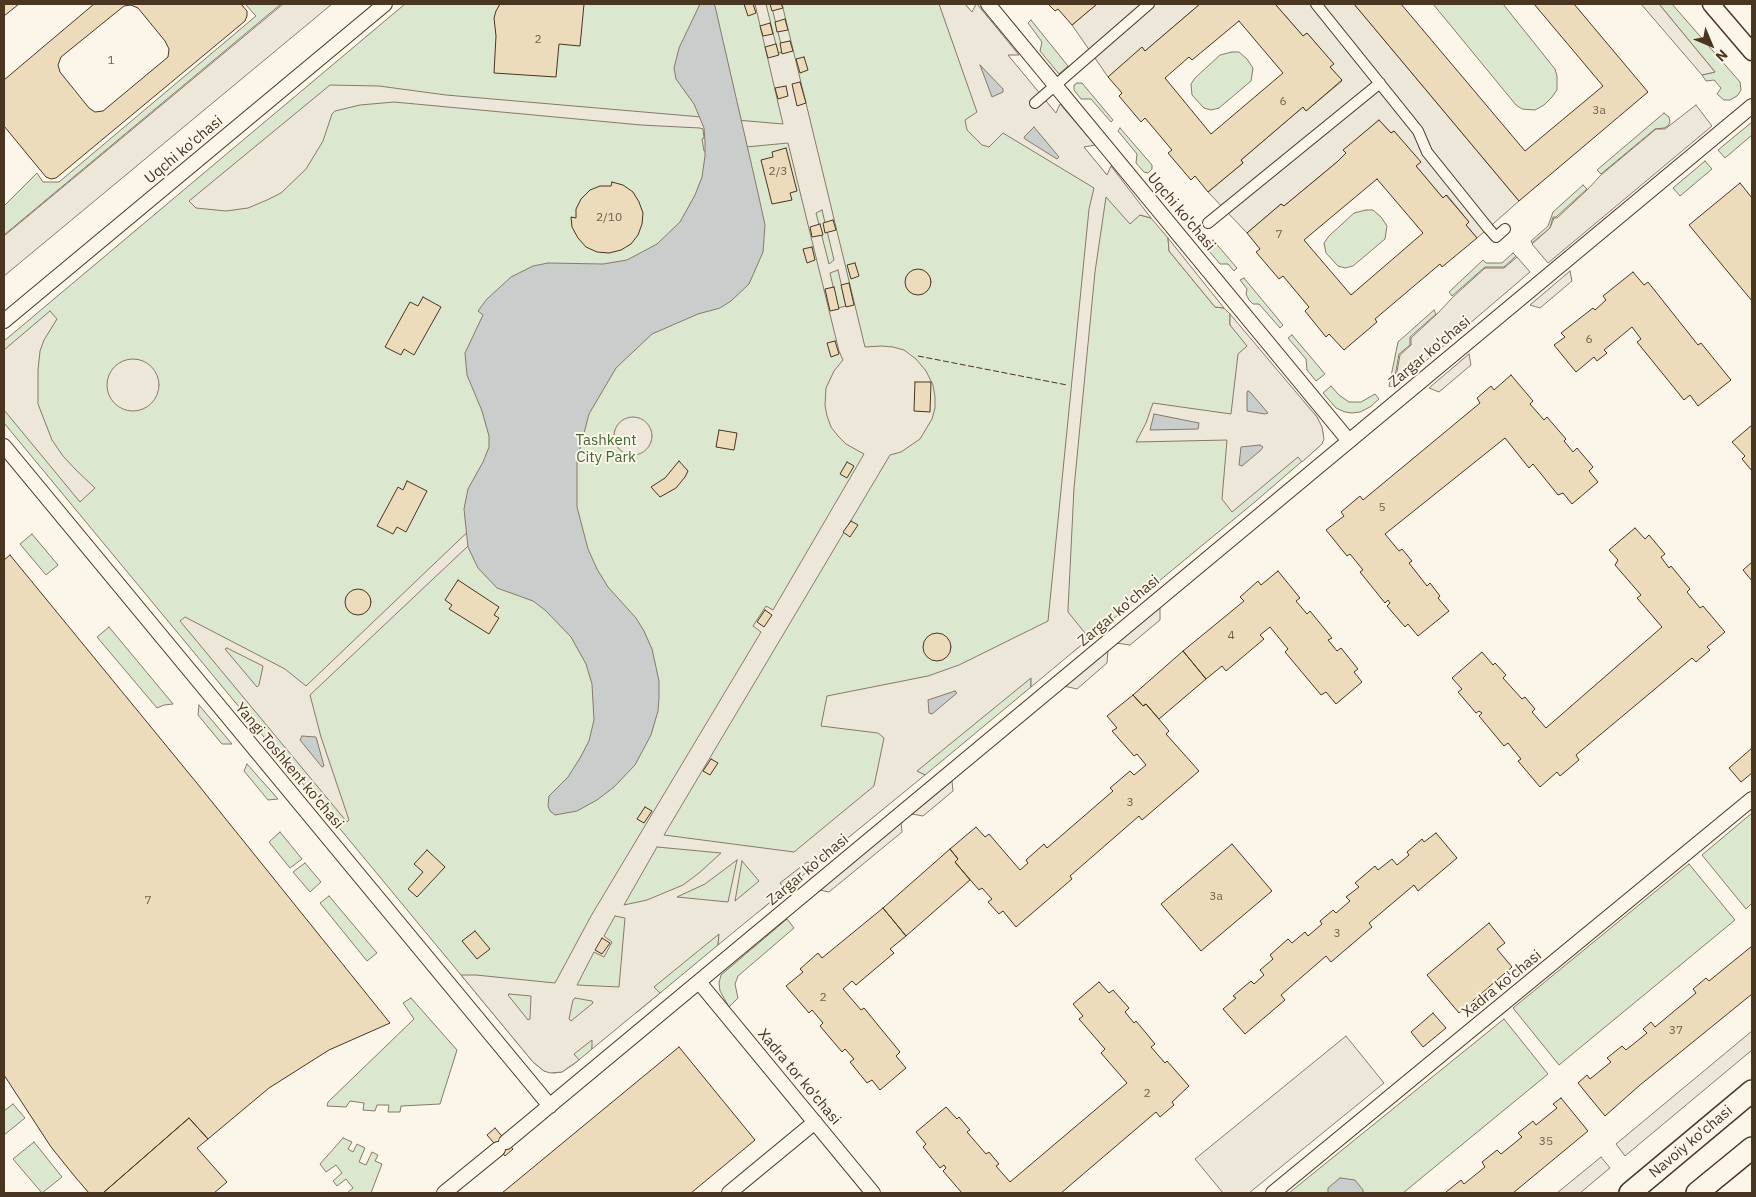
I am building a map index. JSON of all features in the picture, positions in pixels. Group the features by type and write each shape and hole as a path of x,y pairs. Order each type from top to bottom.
{"main road":[{"name":"Navoiy ko'chasi","path":"1630,1193 1752,1091"},
{"path":"1697,1193 1752,1148"}],"street":[{"name":"Uqchi ko'chasi","path":"4,321 385,4"},
{"name":"Uqchi ko'chasi","path":"988,4 1349,441"},
{"path":"1035,103 1149,4"},
{"path":"1316,4 1418,130 1427,152 1488,228 1496,237 1505,228"},
{"path":"1711,4 1752,52"},
{"path":"1208,223 1380,83"},
{"name":"Zargar ko'chasi","path":"444,1193 1752,106"},
{"name":"Yangi Toshkent ko'chasi","path":"4,446 550,1106"},
{"name":"Xadra ko'chasi","path":"1273,1193 1752,799"},
{"name":"Xadra tor ko'chasi","path":"699,982 873,1193"},
{"path":"729,1193 815,1122"}],"green space":[{"path":"245,4 281,4 4,235 4,206 37,173 43,182 59,182 256,16"},
{"name":"Tashkent City Park","path":"405,4 965,4 1140,215 1151,218 1168,238 1169,251 1215,307 1224,308 1230,314 1230,325 1317,417 1323,433 1322,444 1256,501 1073,652 1064,650 1031,677 1031,687 925,775 916,771 891,802 761,910 750,908 719,934 718,945 636,1013 631,1008 593,1041 592,1049 562,1072 544,1071 533,1062 4,423 4,341"},
{"path":"1433,4 1503,4 1555,69 1557,90 1552,97 1535,110 1522,109 1516,105"},
{"path":"1659,4 1672,4 1740,82 1741,90 1737,96 1730,100 1724,100 1717,94 1721,88 1714,80 1706,81 1702,75 1715,72"},
{"path":"1031,20 1068,66 1059,74 1040,51 1042,42 1028,23"},
{"path":"1239,52 1253,68 1251,81 1219,108 1211,110 1204,108 1192,95 1191,84 1220,55"},
{"path":"1082,83 1113,120 1111,122 1091,99 1081,99 1074,90 1074,85"},
{"path":"1664,113 1669,117 1670,122 1668,126 1655,129 1601,174 1597,170"},
{"path":"1752,122 1752,135 1725,158 1718,150"},
{"path":"1120,128 1152,165 1152,169 1148,173 1144,172 1136,163 1137,154 1118,131"},
{"path":"1705,161 1712,169 1680,196 1673,188"},
{"path":"1583,185 1587,189 1556,217 1553,217 1550,228 1532,243 1531,241 1548,226 1553,212"},
{"path":"1373,210 1387,226 1385,239 1353,266 1345,268 1338,266 1326,253 1324,243 1354,213"},
{"path":"1213,240 1237,268 1234,271 1228,264 1220,264 1209,251 1209,245"},
{"path":"1513,253 1516,256 1504,267 1485,267 1452,296 1449,292 1483,260 1486,263 1502,263"},
{"path":"1244,278 1283,325 1280,328 1259,304 1253,304 1249,300 1246,294 1247,289 1240,280"},
{"path":"1434,310 1436,314 1410,337 1410,345 1399,354 1393,387 1389,386 1398,342"},
{"path":"1292,335 1325,374 1316,381 1307,370 1306,359 1288,338"},
{"path":"1331,386 1349,402 1361,402 1375,394 1379,399 1370,407 1360,412 1345,412 1336,408 1323,393"},
{"path":"32,534 58,565 46,575 20,544"},
{"path":"109,627 173,704 157,708 97,637"},
{"path":"199,705 232,744 222,744 198,715"},
{"path":"247,764 278,799 268,800 244,771"},
{"path":"1752,813 1752,903 1746,909 1702,855"},
{"path":"280,832 302,859 290,868 269,842"},
{"path":"305,863 321,882 310,892 293,872"},
{"path":"1689,864 1735,920 1559,1065 1513,1008"},
{"path":"329,896 377,953 367,961 320,903"},
{"path":"787,919 794,928 738,976 735,984 738,998 729,1007 720,991 721,975"},
{"path":"411,998 457,1050 440,1104 401,1106 400,1112 388,1112 389,1105 377,1105 375,1111 363,1110 364,1103 350,1101 346,1107 327,1106 328,1102 414,1019 403,1003"},
{"path":"1504,1019 1548,1074 1403,1193 1289,1193"},
{"path":"13,1104 25,1118 4,1135 4,1111"},
{"path":"343,1138 352,1142 348,1149 353,1152 357,1144 365,1148 359,1162 366,1165 372,1152 378,1155 375,1161 382,1164 371,1193 347,1193 353,1188 346,1179 337,1186 333,1181 342,1173 336,1165 326,1172 320,1164"},
{"path":"34,1142 62,1177 42,1193 13,1159"}],"shaded area":[{"path":"283,4 332,4 4,276 4,236"},
{"path":"700,4 713,4 715,6 765,225 763,252 749,284 731,301 720,308 698,314 652,334 616,368 589,414 577,460 577,507 588,549 597,569 608,587 636,618 652,649 659,681 658,711 651,735 635,765 614,787 597,800 577,811 555,815 548,806 549,796 568,777 589,741 594,720 592,684 586,664 571,637 545,610 533,601 497,588 478,568 468,547 464,509 468,489 489,447 489,436 482,411 467,375 465,353 483,315 478,311 487,299 511,277 533,266 548,263 603,264 627,260 657,244 680,222 695,195 702,177 705,141 704,128 694,104 676,79 674,68 679,48"},
{"path":"755,4 766,4 778,53 783,52 771,4 782,4 865,347 893,347 904,350 916,359 926,371 933,385 935,408 932,419 920,439 901,452 890,455 664,835 794,852 874,786 884,738 878,733 821,726 827,696 928,676 959,665 1048,621 1089,209 1094,188 1003,133 989,147 982,145 967,130 965,120 977,112 939,4 965,4 972,12 977,4 1019,55 1008,55 1056,113 1060,104 1095,145 1084,147 1107,175 1111,166 1151,218 1140,215 1130,224 1106,197 1095,272 1074,488 1068,610 1085,633 1085,642 1031,687 1031,678 917,771 925,775 816,864 807,862 780,883 785,890 718,945 719,934 654,987 660,993 592,1049 592,1040 574,1054 579,1060 562,1072 550,1073 544,1071 533,1062 461,975 555,983 591,916 761,632 753,626 766,606 773,610 864,454 846,444 838,436 831,427 827,416 825,405 826,388 834,371 843,360 839,351 788,143 704,151 703,129 700,128 641,125 394,102 360,105 335,111 332,114 323,141 306,169 281,193 248,208 226,211 196,208 189,201 330,85 379,86 446,95 783,124","holes":["822,210 834,260 829,264 816,213","838,270 846,306 838,308 830,273","657,847 721,853 683,885 647,900 624,905","737,860 728,902 677,897 705,884","742,861 759,881 735,901","615,916 625,918 619,987 577,985 594,952 604,957 612,942 604,936","509,994 531,996 530,1019 528,1020 508,995","575,998 592,1001 593,1003 571,1021 569,1019"]},
{"path":"1097,4 1200,4 1145,51 1142,48 1108,77 1072,25"},
{"path":"1275,4 1354,4 1519,201 1477,238 1466,225 1469,222 1447,195 1443,198 1416,166 1420,162 1394,131 1391,133 1379,120 1344,150 1346,153 1337,162 1284,206 1281,204 1247,233 1208,192 1243,163 1241,160 1303,107 1306,111 1342,81 1330,67 1333,64 1307,33 1303,36"},
{"path":"1641,4 1659,4 1715,72 1702,75"},
{"path":"980,65 1003,89 1003,92 992,97"},
{"path":"1696,105 1712,126 1548,263 1532,244 1550,228 1554,218 1557,218 1601,175 1656,129 1665,129"},
{"path":"1034,127 1059,157 1057,159 1025,139 1024,137"},
{"path":"1168,238 1224,308 1215,307 1169,251"},
{"path":"1517,257 1530,272 1394,388 1400,355 1411,345 1411,338 1485,268 1504,268"},
{"path":"1570,271 1572,281 1540,308 1530,305"},
{"path":"50,311 57,319 44,340 40,351 38,404 52,440 63,456 95,488 80,502 4,410 4,350"},
{"path":"1230,314 1317,417 1322,427 1324,439 1322,444 1302,462 1298,457 1232,512 1222,499 1227,440 1136,442 1146,423 1153,403 1231,414 1238,354 1247,346 1230,325"},
{"path":"1469,354 1471,365 1439,392 1429,388"},
{"path":"133,359 147,363 155,371 159,385 155,399 147,407 133,411 119,407 111,399 107,385 111,371 119,363"},
{"path":"1248,391 1250,392 1268,413 1247,411"},
{"path":"1154,414 1199,423 1198,429 1150,430"},
{"path":"633,417 647,422 652,436 647,450 633,455 619,450 614,436 619,422"},
{"path":"1260,445 1263,447 1261,450 1242,466 1239,465 1241,447"},
{"path":"477,523 485,530 310,695 321,737 349,820 347,822 180,621 185,617 285,669 306,686","holes":["227,648 263,666 257,687 225,649"]},
{"path":"1160,606 1160,620 1130,645 1116,643"},
{"path":"1108,649 1107,663 1077,689 1064,686"},
{"path":"955,691 957,693 932,714 929,713 928,700"},
{"path":"302,736 316,737 324,766 322,767 300,740"},
{"path":"952,781 953,791 923,816 912,814"},
{"path":"901,822 902,832 829,892 819,890"},
{"path":"1752,1031 1752,1050 1625,1156 1616,1144"},
{"path":"1346,1036 1384,1083 1249,1193 1223,1193 1195,1159"},
{"path":"1601,1157 1610,1168 1580,1193 1557,1193"},
{"path":"1340,1178 1355,1180 1363,1190 1363,1193 1328,1193 1328,1188"}],"building":[{"path":"4,4 19,4 4,16"},
{"path":"94,4 241,4 247,11 247,16 245,21 56,178 51,179 46,177 4,126 4,80"},
{"path":"500,4 584,4 580,46 559,44 556,77 494,73 496,36 494,18"},
{"path":"744,4 753,4 756,13 748,16"},
{"path":"770,4 781,4 783,8 772,11"},
{"path":"1048,4 1097,4 1072,25 1058,9 1055,11"},
{"path":"1200,4 1275,4 1303,36 1307,33 1334,64 1330,67 1342,80 1306,111 1303,107 1241,160 1243,163 1208,192 1195,176 1191,180 1168,153 1172,150 1145,118 1141,122 1119,96 1122,93 1108,77 1142,47 1145,51","holes":["1239,21 1283,73 1211,134 1165,78 1189,57 1192,60"]},
{"path":"1354,4 1401,4 1525,151 1603,86 1534,4 1574,4 1648,92 1519,201"},
{"path":"131,5 138,8 165,41 169,49 168,57 103,111 95,112 89,108 60,72 58,65 61,57 124,6"},
{"path":"785,19 788,30 777,32 775,22"},
{"path":"770,23 773,34 763,36 760,26"},
{"path":"790,41 793,51 782,54 780,43"},
{"path":"776,44 779,55 768,58 765,47"},
{"path":"804,57 808,70 800,73 796,59"},
{"path":"800,82 806,103 797,106 792,84"},
{"path":"786,86 788,96 778,99 775,88"},
{"path":"1379,120 1391,133 1394,131 1421,162 1416,166 1443,198 1446,195 1469,222 1466,225 1477,238 1442,267 1440,264 1375,319 1377,322 1344,350 1329,334 1326,337 1305,311 1309,307 1283,276 1279,279 1256,252 1260,249 1247,233 1281,204 1284,206 1337,162 1346,153 1343,150","holes":["1377,179 1423,233 1351,295 1304,240"]},
{"path":"786,148 797,191 790,193 792,200 772,204 761,160 773,157 772,152"},
{"path":"612,182 623,185 633,192 643,213 642,224 638,235 631,244 621,250 609,253 597,252 586,247 578,238 572,227 571,217 576,218 576,209 581,199 590,190 600,186 611,186"},
{"path":"1740,183 1752,198 1752,301 1689,225"},
{"path":"833,220 836,230 825,233 823,223"},
{"path":"820,224 823,235 812,237 810,227"},
{"path":"812,247 815,260 807,263 803,249"},
{"path":"855,263 859,276 851,279 847,265"},
{"path":"918,269 928,272 931,282 928,292 918,295 908,292 905,282 908,272"},
{"path":"1633,272 1644,285 1648,282 1698,345 1701,343 1731,380 1698,406 1690,395 1684,400 1637,342 1641,339 1632,327 1604,350 1607,353 1597,361 1594,357 1576,372 1554,345 1565,337 1561,333 1593,308 1595,310 1606,300 1603,296"},
{"path":"849,283 854,305 846,307 841,285"},
{"path":"834,287 839,309 830,311 825,289"},
{"path":"423,297 441,307 414,355 404,349 401,355 385,347 410,302 418,306"},
{"path":"835,341 839,354 831,357 827,343"},
{"path":"1511,375 1533,401 1530,404 1544,420 1547,417 1566,439 1564,441 1573,452 1577,448 1593,467 1589,471 1598,482 1572,504 1563,493 1558,495 1533,464 1529,468 1505,438 1385,534 1399,551 1402,549 1412,561 1409,563 1427,586 1430,583 1440,596 1438,598 1449,611 1418,636 1408,624 1405,627 1387,606 1390,603 1388,600 1385,603 1360,572 1363,570 1350,554 1347,556 1326,530 1344,516 1341,512 1360,496 1363,500 1480,403 1477,398 1491,386 1494,390"},
{"path":"915,382 931,382 930,412 914,411"},
{"path":"1752,425 1752,471 1742,459 1745,456 1732,442"},
{"path":"719,430 737,433 734,450 716,447"},
{"path":"679,461 688,471 685,477 676,488 660,497 651,487 665,478"},
{"path":"847,462 854,466 847,478 840,474"},
{"path":"407,481 427,491 406,532 397,527 393,534 377,526 398,487 403,490"},
{"path":"851,521 858,525 850,537 843,532"},
{"path":"1635,528 1645,539 1649,535 1665,554 1661,557 1669,568 1671,566 1690,589 1687,592 1700,608 1703,606 1725,632 1707,647 1710,650 1696,662 1692,658 1576,755 1579,760 1560,776 1557,772 1540,787 1518,761 1521,759 1508,743 1504,746 1479,716 1482,713 1479,711 1476,713 1458,692 1462,689 1452,678 1482,652 1493,665 1495,663 1506,675 1503,678 1522,699 1525,697 1535,709 1532,712 1546,728 1662,627 1637,598 1641,595 1615,565 1618,560 1609,550"},
{"path":"10,555 390,1023 329,1050 269,1088 208,1139 189,1118 103,1193 89,1193 76,1178 51,1147 4,1075 4,560"},
{"path":"1752,562 1752,581 1743,570"},
{"path":"1278,571 1300,598 1296,601 1307,614 1310,611 1332,638 1328,640 1337,651 1341,648 1358,669 1354,672 1362,682 1336,704 1326,692 1321,695 1285,652 1288,649 1270,627 1260,635 1264,639 1226,671 1222,666 1206,679 1183,651 1244,601 1240,597 1258,581 1261,585"},
{"path":"458,580 499,607 494,615 499,618 489,634 449,609 452,605 445,600"},
{"path":"358,589 367,593 371,602 367,611 358,615 349,611 345,602 349,593"},
{"path":"765,610 772,615 764,627 757,622"},
{"path":"937,633 947,637 951,647 947,657 937,661 927,657 923,647 927,637"},
{"path":"1183,651 1206,679 1159,719 1146,704 1143,706 1133,695"},
{"path":"1133,695 1143,706 1146,704 1169,731 1166,734 1199,771 1142,820 1139,816 1070,876 1072,879 1016,927 1003,911 999,914 988,902 992,899 982,888 979,890 955,862 958,859 950,849 976,827 985,837 989,834 1020,870 1028,863 1026,860 1044,844 1047,848 1113,791 1110,788 1130,771 1134,775 1146,765 1137,754 1134,756 1112,731 1117,728 1107,716"},
{"path":"1752,748 1752,773 1741,782 1729,768"},
{"path":"711,759 718,763 710,775 703,771"},
{"path":"645,807 652,811 644,823 637,819"},
{"path":"1436,833 1457,858 1418,891 1414,885 1369,923 1372,927 1331,962 1326,956 1281,995 1285,1000 1245,1034 1223,1009 1236,998 1233,996 1251,981 1254,984 1264,975 1260,970 1273,959 1270,955 1288,939 1292,943 1305,932 1308,936 1322,924 1320,921 1333,910 1336,913 1350,901 1346,897 1359,887 1355,883 1375,866 1378,870 1392,859 1397,865 1409,855 1407,852 1422,839 1424,842"},
{"path":"1232,844 1272,891 1201,951 1161,904"},
{"path":"950,849 958,859 955,862 970,880 906,936 883,908"},
{"path":"427,850 445,867 417,897 408,889 423,872 414,864"},
{"path":"883,908 906,936 890,949 894,953 856,985 852,981 843,989 861,1010 864,1008 900,1052 896,1056 906,1068 880,1090 872,1080 867,1083 850,1062 854,1059 845,1049 842,1052 820,1026 823,1023 812,1010 809,1013 786,986 803,972 800,969 818,953 822,958"},
{"path":"1489,923 1505,943 1497,949 1512,967 1459,1013 1427,975"},
{"path":"475,931 490,949 477,959 462,941"},
{"path":"602,938 610,943 602,954 595,950"},
{"path":"1752,946 1752,994 1640,1085 1605,1116 1578,1083 1587,1075 1590,1079 1611,1062 1607,1058 1622,1046 1626,1050 1647,1033 1643,1029 1651,1022 1655,1027 1696,993 1693,989 1706,978 1709,981"},
{"path":"1099,982 1109,993 1113,990 1129,1008 1125,1012 1134,1023 1136,1021 1155,1044 1151,1047 1165,1063 1167,1061 1189,1086 1172,1102 1174,1105 1160,1117 1156,1112 1061,1193 962,1193 943,1171 946,1168 944,1165 940,1168 923,1147 926,1144 916,1132 946,1107 957,1119 959,1117 970,1130 967,1132 986,1154 989,1152 999,1164 996,1166 1010,1182 1127,1083 1101,1053 1105,1049 1079,1019 1083,1016 1073,1004"},
{"path":"1433,1013 1446,1028 1423,1047 1411,1032"},
{"path":"679,1047 755,1140 691,1193 502,1193"},
{"path":"1561,1098 1588,1131 1513,1193 1446,1192 1461,1180 1464,1184 1485,1167 1482,1162 1497,1150 1501,1154 1522,1137 1518,1133 1533,1121 1536,1125 1557,1108 1553,1104"},
{"path":"189,1118 208,1139 197,1148 227,1182 214,1193 103,1193"},
{"path":"495,1128 513,1149 505,1156 487,1135"}],"fence":[{"path":"918,356 1067,385"}]}
